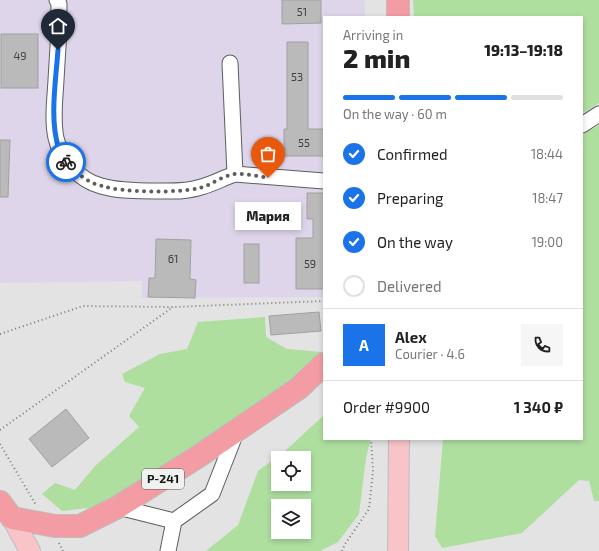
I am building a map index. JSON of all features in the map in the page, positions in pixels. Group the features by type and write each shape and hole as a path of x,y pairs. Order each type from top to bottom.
{"highway":[{"path":"398,0 398,16"},
{"name":"Р-241","path":"4,514 55,526 80,526 118,507 237,430 299,388 323,365"},
{"path":"299,388 323,379"}],"main road":[{"path":"398,551 399,440"},
{"path":"4,514 30,551"}],"lane":[{"path":"57,0 59,4 59,36 54,120 56,137 59,150 67,163 86,179 101,186 133,191 184,191 201,187 221,178 235,174 323,181"},
{"path":"230,63 235,174"},
{"path":"583,124 599,114"},
{"path":"168,551 174,521 212,494 237,430"},
{"path":"118,507 174,521"}],"path":[{"path":"0,334 83,306 174,307 323,301"},
{"path":"0,430 174,307"},
{"path":"342,551 345,544 369,509 374,471 371,440"},
{"path":"0,444 63,551"}],"shaded area":[{"path":"0,0 364,0 365,16 323,16 323,297 142,298 142,281 0,283"}],"green space":[{"path":"413,0 599,0 599,103 583,113 583,16 414,16"},
{"path":"599,125 599,501 594,501 589,481 579,480 522,533 442,548 435,536 443,440 583,440 583,134"},
{"path":"265,317 266,337 287,349 322,352 319,360 305,373 119,498 89,508 62,511 42,494 55,483 75,490 95,466 139,427 129,416 145,388 125,382 122,374 160,354 187,349 198,322"},
{"path":"323,416 323,440 371,440 366,458 359,514 338,542 320,551 206,551 238,525 258,471 271,461 271,491 311,491 311,451 285,451"}],"building":[{"path":"282,0 321,0 321,23 282,24"},
{"path":"1,34 38,34 38,88 1,88"},
{"path":"287,42 308,42 308,129 323,129 323,156 284,156 284,129 287,129"},
{"path":"0,140 10,140 8,197 0,197"},
{"path":"307,193 323,193 323,289 296,289 296,238 313,238 313,219 307,219"},
{"path":"156,239 191,240 190,279 196,280 195,298 148,297 149,278 155,278"},
{"path":"244,244 259,244 259,283 244,283"},
{"path":"319,312 321,331 271,335 269,316"},
{"path":"66,409 89,438 52,467 29,439"}],"way so far":[{"path":"66,162 86,179 101,186 133,191 184,191 201,187 221,178 235,174 268,178"}],"place":[{"name":"Мария","path":"268,178"}],"route":[{"path":"58,50 54,120 59,150 66,162"}]}
